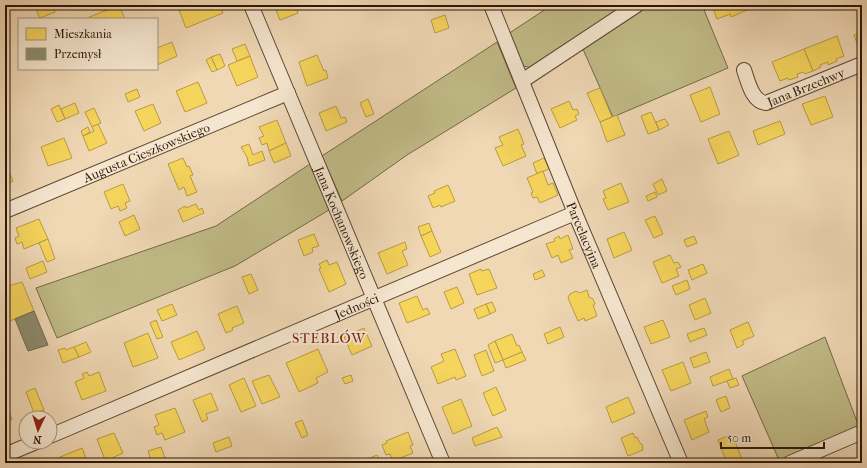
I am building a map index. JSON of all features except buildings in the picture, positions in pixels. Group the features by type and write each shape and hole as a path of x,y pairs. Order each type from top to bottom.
{"street":[{"name":"Jana Kochanowskiego","path":"251,5 443,463"},
{"name":"Parcelacyjna","path":"491,5 681,463"},
{"path":"522,81 637,5"},
{"name":"Jana Brzechwy","path":"744,70 755,97 762,103 766,103 862,64"},
{"name":"Augusta Cieszkowskiego","path":"5,211 288,93"},
{"name":"Jedności","path":"58,433 576,213"},
{"path":"790,463 862,432"},
{"path":"5,455 18,450"}],"shaded area":[{"path":"552,5 627,5 533,68 523,66 508,34"},
{"path":"649,5 702,5 728,68 613,117 582,47"},
{"path":"497,42 516,88 407,155 342,201 322,156"},
{"path":"310,164 329,210 235,266 57,338 36,288 216,226"},
{"path":"825,337 859,427 779,460 742,376"}],"district":[{"name":"STEBLÓW","path":"329,338"}]}
